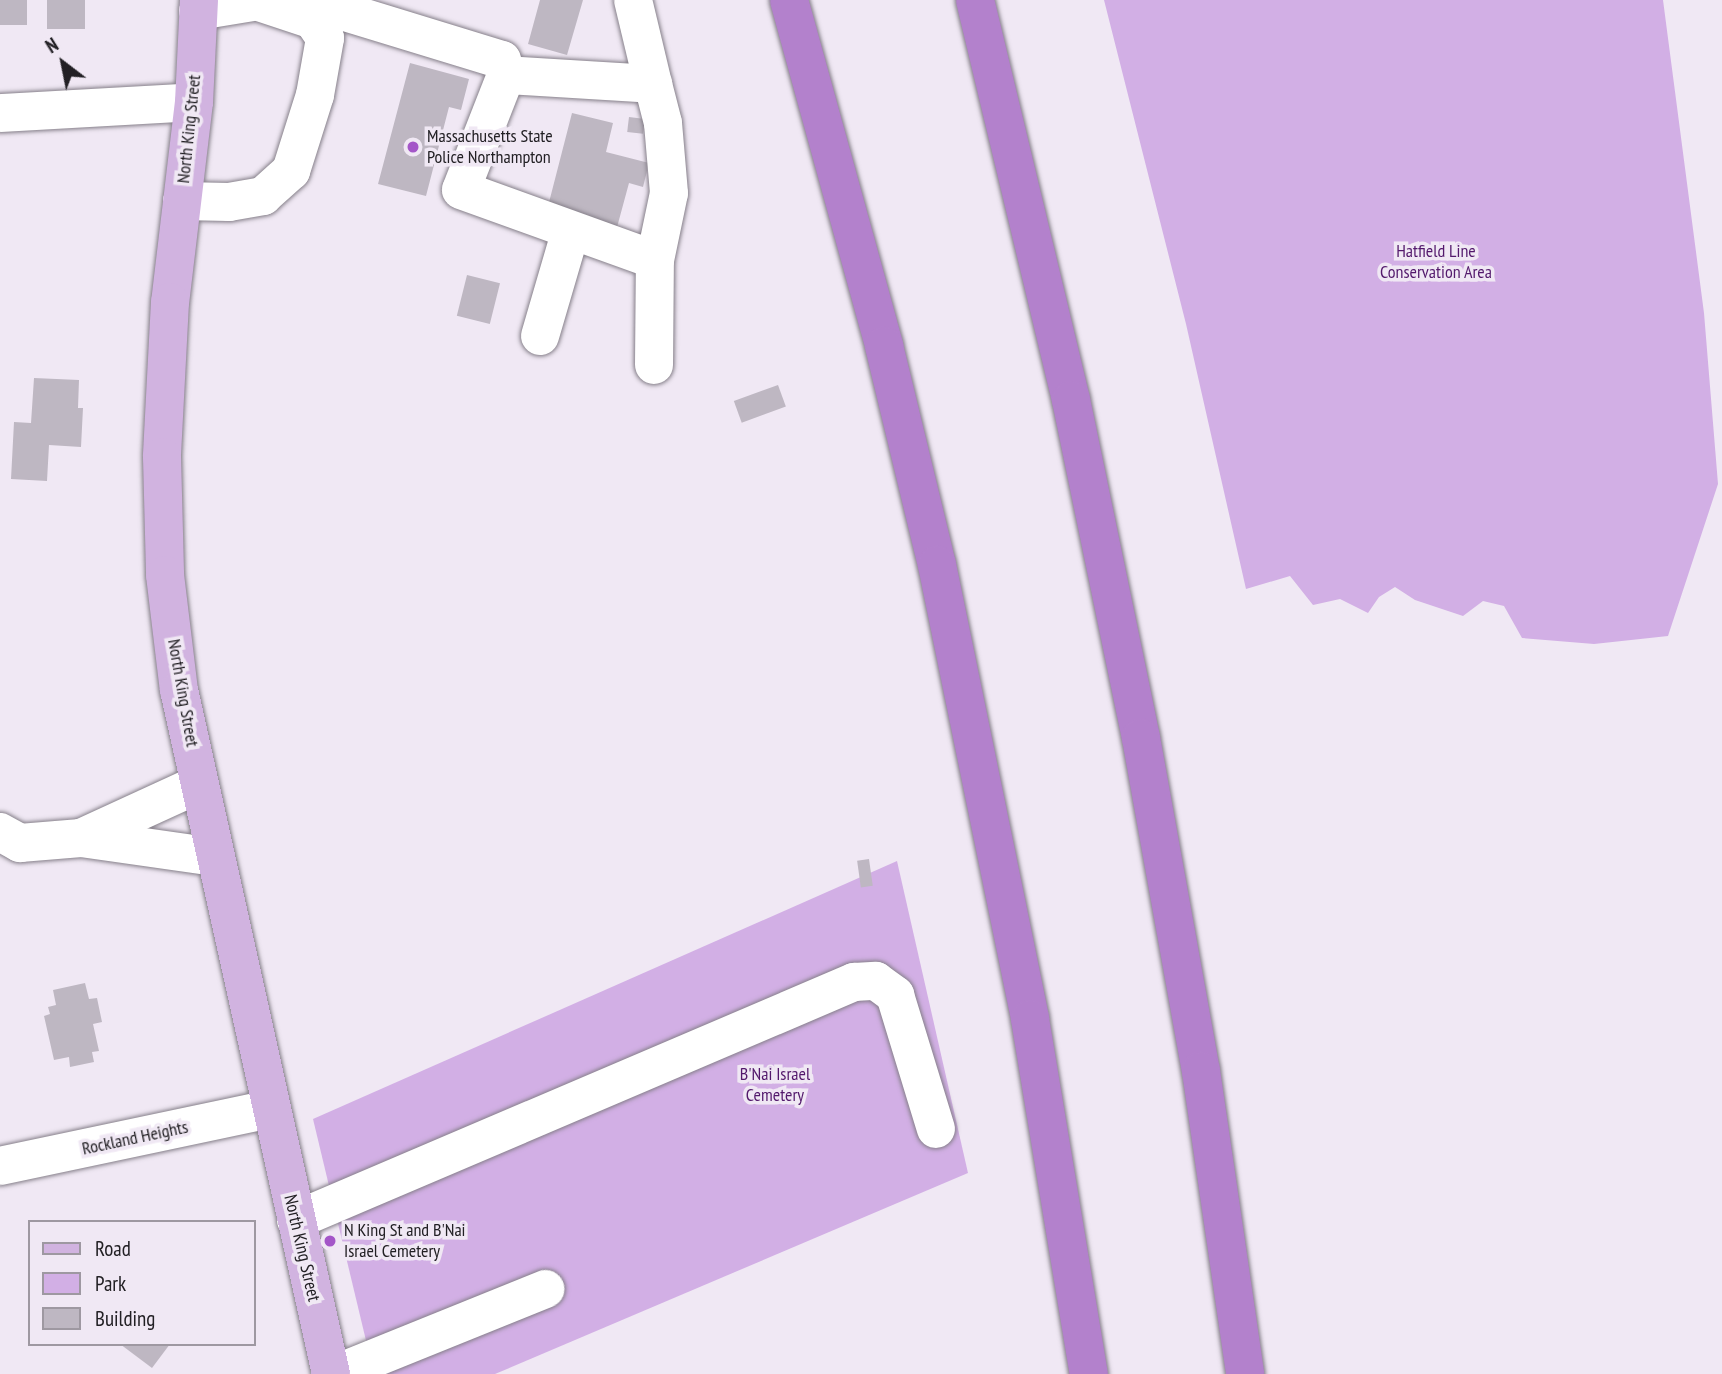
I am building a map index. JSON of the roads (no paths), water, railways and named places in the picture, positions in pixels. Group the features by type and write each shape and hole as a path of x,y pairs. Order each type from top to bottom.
{"highway":[{"path":"789,0 884,346 937,565 1030,1019 1088,1374"},
{"path":"975,0 1065,373 1141,738 1201,1071 1245,1374"}],"main road":[{"name":"North King Street","path":"199,6 194,102 170,302 162,470 165,575 179,690 271,1109 333,1374"}],"street":[{"path":"633,0 663,123 669,193 654,260 654,365"},
{"path":"182,201 229,202 262,196 291,171 315,95 325,38 313,20 264,1 199,6"},
{"path":"313,20 342,11 502,60 506,75 461,190 654,260"},
{"path":"506,75 653,84"},
{"path":"0,113 194,102"},
{"path":"540,336 571,230"},
{"path":"81,838 199,784"},
{"path":"0,832 20,843 81,838 215,857"},
{"path":"296,1220 854,982 876,981 895,995 936,1129"},
{"name":"Rockland Heights","path":"0,1167 271,1109"},
{"path":"333,1374 545,1289"}],"place":[{"name":"Massachusetts State Police Northampton","path":"413,147"},
{"name":"N King St and B'Nai Israel Cemetery","path":"330,1241"}],"park label":[{"name":"Hatfield Line Conservation Area","path":"1436,262"},
{"name":"B'Nai Israel Cemetery","path":"775,1085"}]}
